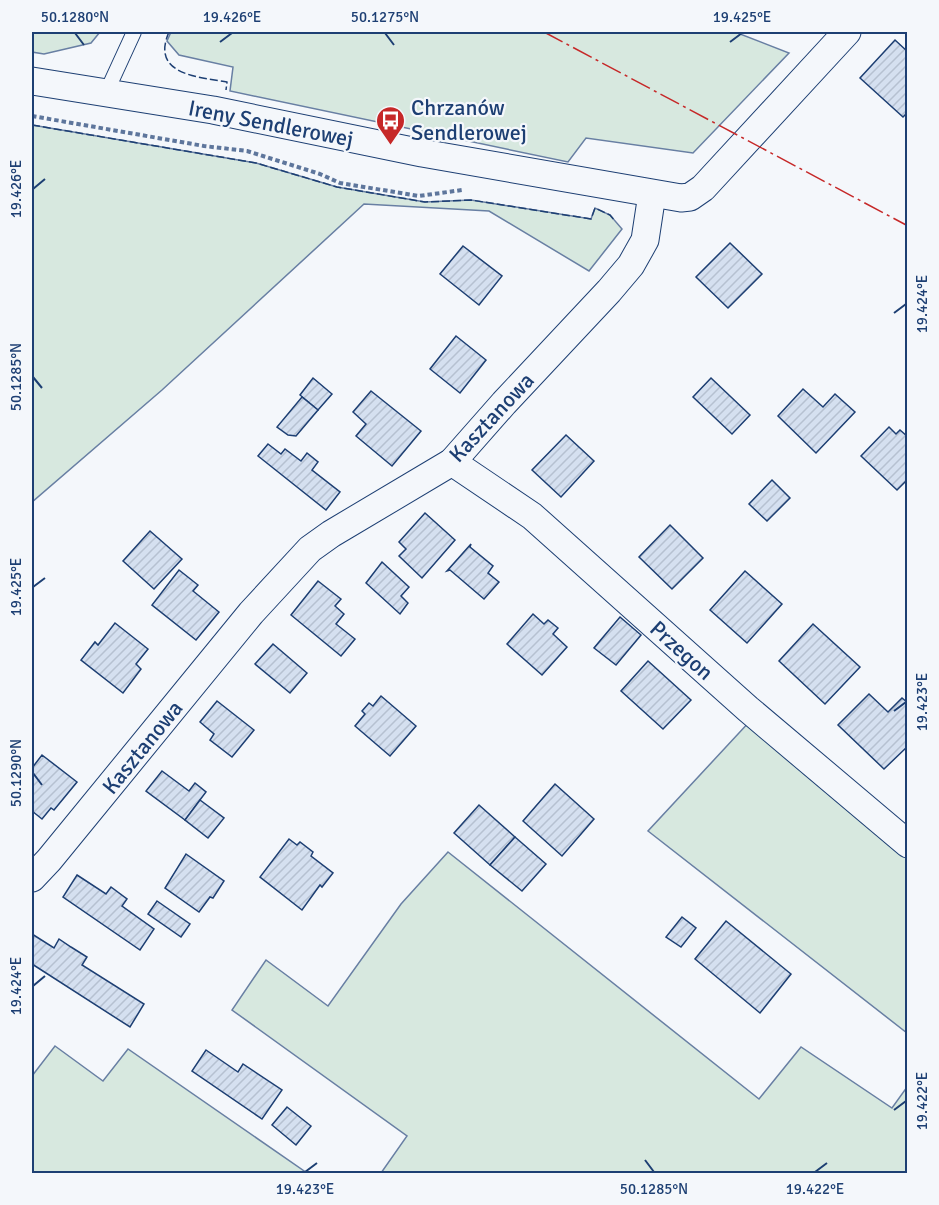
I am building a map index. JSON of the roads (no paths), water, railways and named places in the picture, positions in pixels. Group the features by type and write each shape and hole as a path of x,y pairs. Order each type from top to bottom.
{"street":[{"path":"652,194 690,197 703,188 847,32"},
{"name":"Ireny Sendlerowej","path":"32,81 213,110 422,153 652,194"},
{"name":"Kasztanowa","path":"32,878 50,860 251,613 310,549 331,534 452,462 631,265 645,240 652,194"},
{"name":"Przegon","path":"452,462 532,516 748,709 908,844"}],"lane":[{"path":"106,93 134,32"}],"place":[{"name":"Chrzanów Sendlerowej","path":"390,146"}]}
